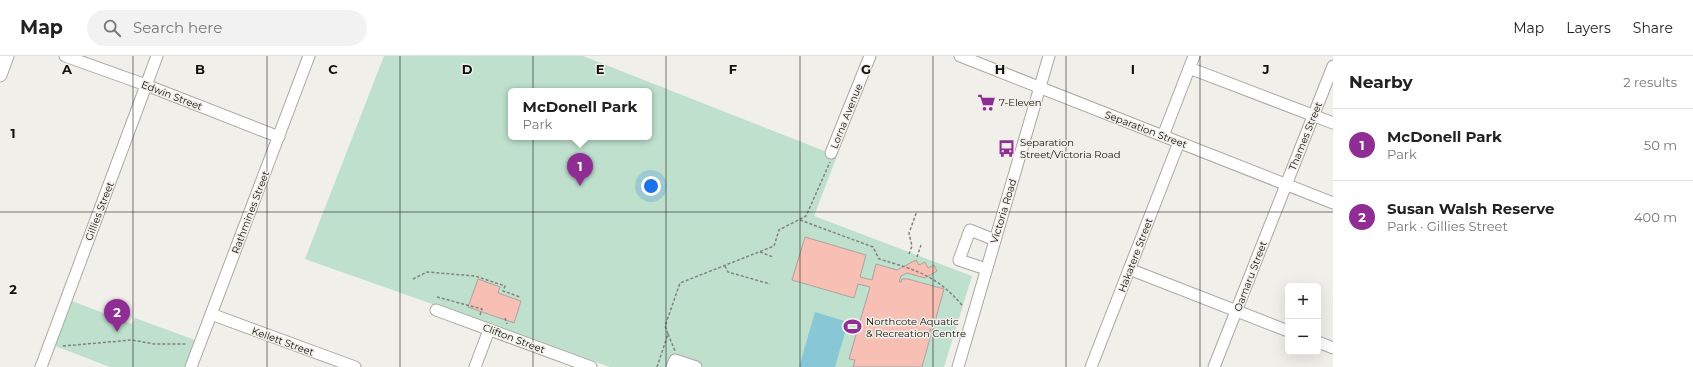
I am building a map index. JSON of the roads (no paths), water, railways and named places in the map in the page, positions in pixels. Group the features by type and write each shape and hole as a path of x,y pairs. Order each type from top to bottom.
{"main road":[{"path":"0,75 7,56"}],"street":[{"name":"Edwin Street","path":"65,56 146,85 279,137"},
{"name":"Gillies Street","path":"41,367 157,56"},
{"name":"Rathmines Street","path":"191,367 309,56"},
{"name":"Lorna Avenue","path":"831,153 870,56"},
{"name":"Separation Street","path":"960,56 1333,203"},
{"name":"Victoria Road","path":"958,367 1049,56"},
{"path":"1163,136 1194,56"},
{"name":"Thames Street","path":"1286,184 1333,66"},
{"path":"1190,68 1333,122"},
{"name":"Hakatere Street","path":"1091,367 1179,142"},
{"name":"Oamaru Street","path":"1214,367 1286,184"},
{"path":"986,269 959,260 970,230 995,240"},
{"path":"1130,269 1285,330"},
{"name":"Clifton Street","path":"436,310 591,367"},
{"name":"Kellett Street","path":"211,314 335,364 354,367"},
{"path":"475,367 489,330"},
{"path":"1321,343 1333,348"},
{"path":"676,364 696,367"}],"water":[{"path":"815,312 848,322 835,367 799,367"}],"place":[{"name":"7-Eleven","path":"986,102"},
{"name":"Separation Street/Victoria Road","path":"1007,148"},
{"name":"McDonell Park","path":"580,186"},
{"name":"Northcote Aquatic & Recreation Centre","path":"853,327"},
{"name":"Susan Walsh Reserve","path":"117,332"}]}
